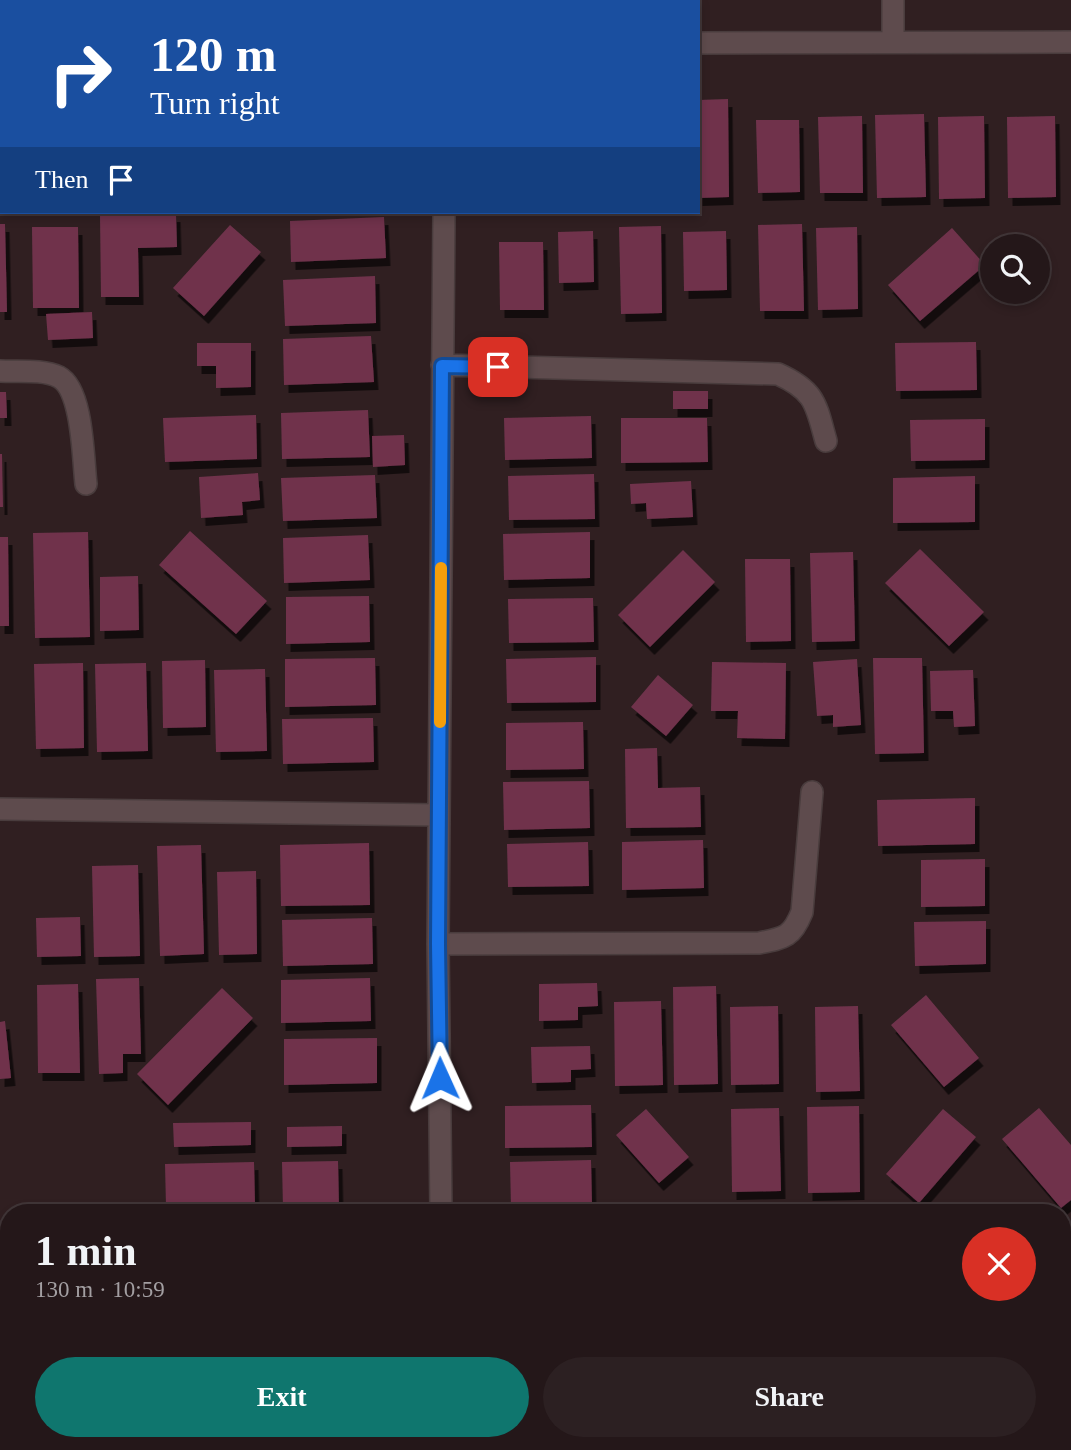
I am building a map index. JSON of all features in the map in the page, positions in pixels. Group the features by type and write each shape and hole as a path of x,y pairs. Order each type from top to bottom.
{"street":[{"path":"892,0 893,41"},
{"path":"700,43 1071,41"},
{"path":"441,1204 438,944 443,214"},
{"path":"442,366 778,374 797,382 814,400 826,441"},
{"path":"0,371 59,377 68,384 76,402 86,484"},
{"path":"438,944 759,943 778,940 795,930 802,912 812,792"},
{"path":"0,809 439,815"}],"building":[{"path":"728,99 729,197 700,198 700,100"},
{"path":"924,114 926,197 877,198 875,115"},
{"path":"862,116 863,193 820,193 818,117"},
{"path":"984,116 985,198 939,199 938,117"},
{"path":"1055,116 1056,197 1008,198 1007,117"},
{"path":"756,120 799,120 800,192 758,193"},
{"path":"176,214 177,247 138,248 139,297 101,297 100,215"},
{"path":"384,217 386,258 291,262 290,221"},
{"path":"0,224 5,224 7,312 0,312"},
{"path":"802,224 804,311 760,311 758,225"},
{"path":"230,225 261,252 204,316 173,288"},
{"path":"661,226 662,313 621,314 619,227"},
{"path":"32,227 78,227 79,308 33,308"},
{"path":"857,227 858,309 818,310 816,228"},
{"path":"952,228 980,259 980,269 920,321 888,285"},
{"path":"593,231 594,282 559,283 558,232"},
{"path":"726,231 727,290 684,291 683,232"},
{"path":"499,242 543,242 544,310 500,310"},
{"path":"375,276 376,323 285,326 283,280"},
{"path":"92,312 93,338 48,340 46,314"},
{"path":"371,336 374,382 284,385 283,339"},
{"path":"976,342 977,390 896,391 895,343"},
{"path":"197,343 251,343 251,387 216,388 216,366 197,366"},
{"path":"673,391 708,391 708,409 673,409"},
{"path":"0,392 6,392 7,418 0,418"},
{"path":"368,410 370,457 282,459 281,413"},
{"path":"256,415 257,459 165,462 163,418"},
{"path":"591,416 592,458 505,460 504,418"},
{"path":"621,418 707,418 708,462 621,463"},
{"path":"985,419 985,460 911,461 910,420"},
{"path":"404,435 405,465 373,467 372,436"},
{"path":"2,454 3,507 0,507"},
{"path":"258,473 260,500 242,502 243,515 201,518 199,477"},
{"path":"594,474 595,519 509,520 508,476"},
{"path":"375,475 377,518 283,521 281,478"},
{"path":"975,476 975,522 893,523 893,478"},
{"path":"691,481 693,517 647,519 646,503 631,504 630,484"},
{"path":"190,531 267,601 236,634 159,565"},
{"path":"88,532 90,637 35,638 33,533"},
{"path":"590,532 590,578 504,580 503,534"},
{"path":"368,535 370,580 284,583 283,538"},
{"path":"0,537 8,537 9,626 0,626"},
{"path":"920,549 984,612 949,646 885,583"},
{"path":"683,550 715,582 650,647 618,615"},
{"path":"853,552 855,641 812,642 810,553"},
{"path":"745,559 790,559 791,641 746,642"},
{"path":"138,576 139,630 100,631 100,577"},
{"path":"369,596 370,642 286,644 286,597"},
{"path":"593,598 594,642 509,643 508,599"},
{"path":"596,657 596,702 507,703 506,659"},
{"path":"375,658 376,705 285,707 285,659"},
{"path":"873,658 922,658 924,753 875,754"},
{"path":"857,659 861,725 833,727 833,715 817,716 813,662"},
{"path":"205,660 206,727 163,728 162,661"},
{"path":"712,662 786,663 785,739 737,738 738,711 711,711"},
{"path":"83,663 84,748 36,749 34,664"},
{"path":"146,663 148,751 97,752 95,664"},
{"path":"265,669 267,751 216,752 214,670"},
{"path":"973,670 975,726 954,727 953,711 931,711 930,671"},
{"path":"658,675 693,705 666,736 631,707"},
{"path":"373,718 374,762 283,764 282,719"},
{"path":"583,722 584,769 506,770 506,723"},
{"path":"657,748 658,788 700,787 701,827 626,828 625,749"},
{"path":"589,781 590,828 504,830 503,782"},
{"path":"975,798 975,844 878,846 877,800"},
{"path":"703,840 704,888 622,890 622,842"},
{"path":"588,842 589,886 508,887 507,844"},
{"path":"369,843 370,905 281,906 280,845"},
{"path":"201,845 204,954 160,956 157,846"},
{"path":"985,859 985,906 921,907 921,860"},
{"path":"138,865 140,956 94,957 92,866"},
{"path":"256,871 257,954 219,955 217,872"},
{"path":"80,917 81,956 37,957 36,918"},
{"path":"372,918 373,964 283,966 282,920"},
{"path":"986,921 986,964 915,966 914,922"},
{"path":"139,978 141,1054 123,1054 123,1073 99,1074 96,979"},
{"path":"370,978 371,1021 281,1023 281,980"},
{"path":"597,983 598,1006 578,1007 578,1020 539,1021 539,984"},
{"path":"78,984 80,1073 38,1073 37,985"},
{"path":"716,986 718,1084 674,1085 673,987"},
{"path":"222,988 253,1018 168,1105 137,1074"},
{"path":"926,995 979,1058 944,1087 891,1025"},
{"path":"661,1001 663,1085 615,1086 614,1002"},
{"path":"778,1006 779,1084 731,1085 730,1007"},
{"path":"858,1006 860,1091 816,1092 815,1007"},
{"path":"5,1021 11,1078 0,1079 0,1022"},
{"path":"377,1038 377,1083 284,1085 284,1039"},
{"path":"590,1046 591,1069 571,1070 571,1082 532,1083 531,1047"},
{"path":"591,1105 592,1147 505,1148 505,1106"},
{"path":"859,1106 860,1192 808,1193 807,1107"},
{"path":"779,1108 781,1191 732,1192 731,1109"},
{"path":"1039,1108 1071,1145 1071,1200 1066,1204 1058,1204 1002,1139"},
{"path":"646,1109 689,1157 659,1183 616,1135"},
{"path":"943,1109 976,1137 919,1203 886,1174"},
{"path":"251,1122 251,1145 174,1147 173,1123"},
{"path":"342,1126 342,1146 287,1147 287,1127"},
{"path":"591,1160 592,1204 511,1204 510,1162"},
{"path":"338,1161 339,1204 283,1204 282,1162"},
{"path":"254,1162 255,1204 166,1204 165,1164"}],"slow traffic":[{"path":"440,722 441,568"}],"route":[{"path":"440,1078 438,944 442,366 498,367"}]}
